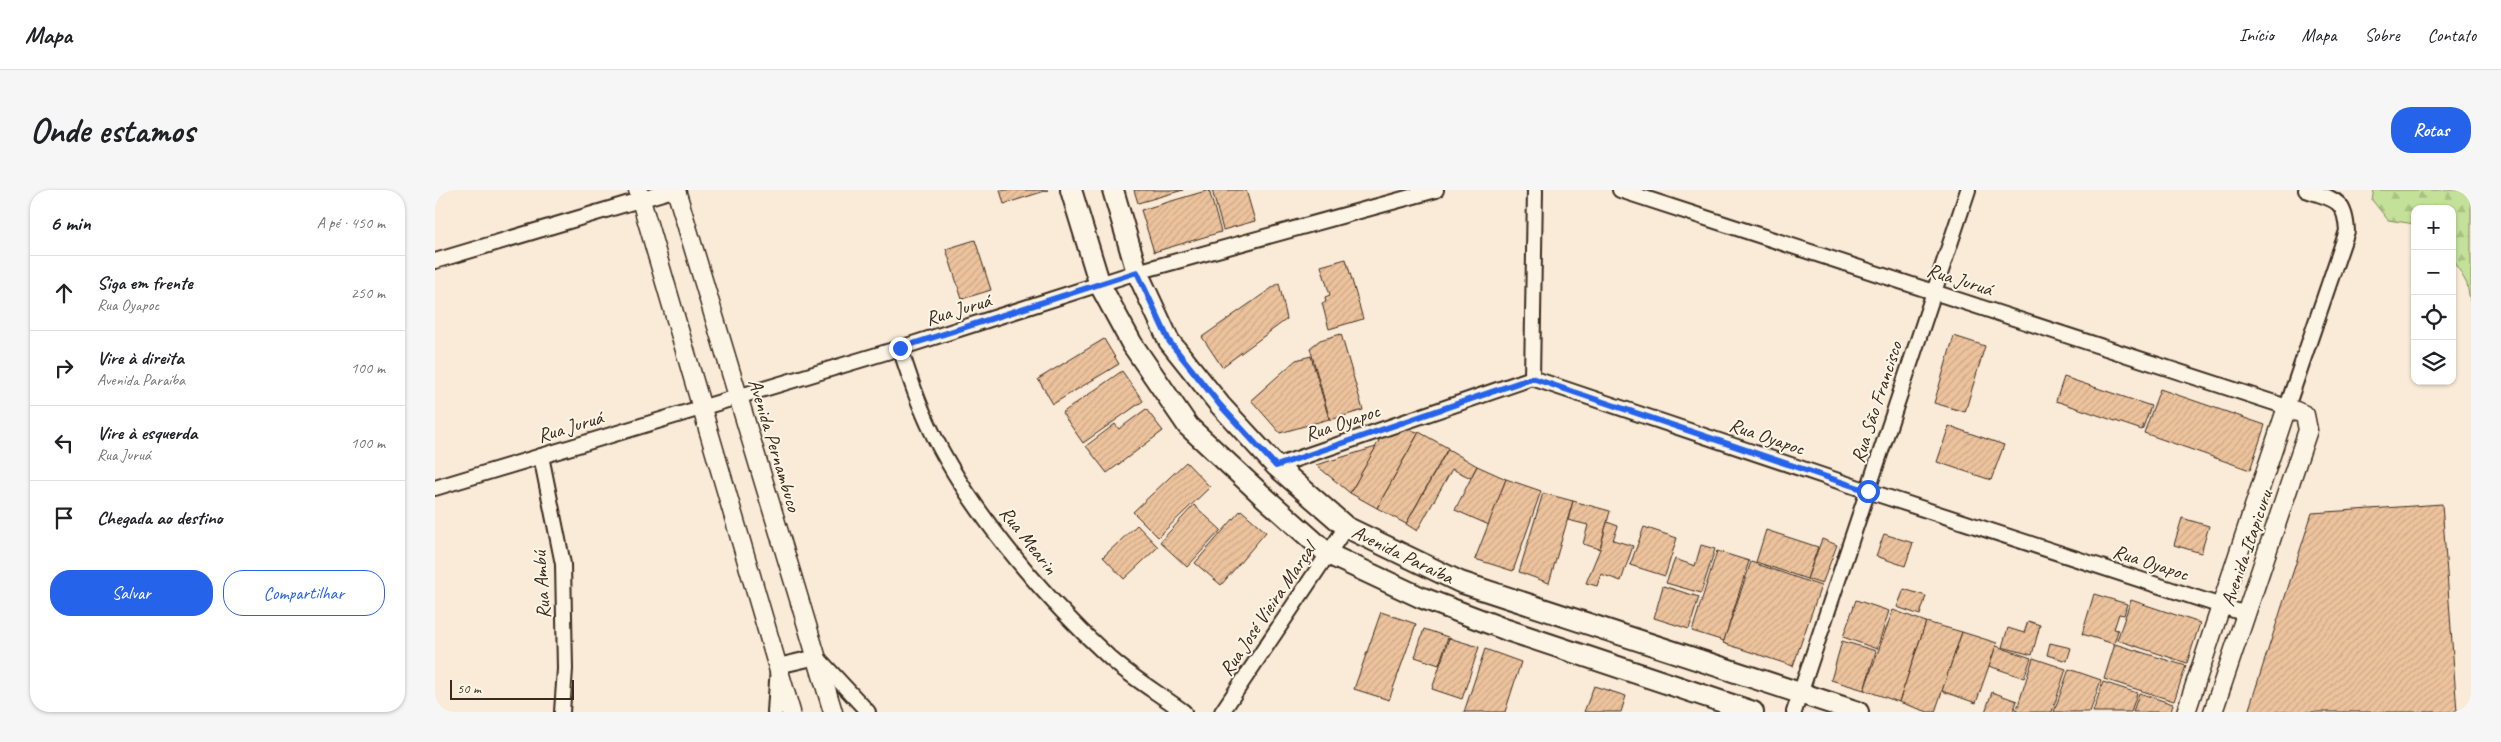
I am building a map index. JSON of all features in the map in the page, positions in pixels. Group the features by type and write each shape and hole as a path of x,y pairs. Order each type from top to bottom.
{"main road":[{"name":"Avenida Paraíba","path":"1071,190 1100,285 1132,344 1188,426 1328,554 1420,597 1537,639 1753,712"},
{"name":"Avenida Paraíba","path":"1113,190 1137,272 1169,341 1220,405 1276,466 1346,527 1460,582 1858,712"},
{"path":"1537,639 1546,610"}],"street":[{"path":"435,260 640,195 674,190"},
{"name":"Avenida Pernambuco","path":"674,190 833,712"},
{"name":"Rua Juruá","path":"435,488 900,348 1137,272 1436,190"},
{"path":"1532,378 1535,190"},
{"name":"Rua Juruá","path":"1620,190 2287,407"},
{"name":"Rua São Francisco","path":"1795,712 1968,190"},
{"name":"Avenida Itapicuru","path":"2186,712 2347,231 2346,214 2337,201 2306,190"},
{"path":"640,195 791,712"},
{"name":"Rua Mearin","path":"900,348 923,413 958,479 1001,538 1049,599 1112,660 1184,712"},
{"name":"Rua Oyapoc","path":"1276,466 1532,378 1868,491 2246,614"},
{"name":"Avenida Itapicuru","path":"2213,712 2308,430 2305,415 2287,407"},
{"name":"Rua Ambú","path":"541,456 563,564 565,669 562,712"},
{"name":"Rua José Vieira Marçal","path":"1222,712 1346,527"},
{"path":"778,666 817,657 868,712"},
{"path":"775,712 778,666"}],"green space":[{"path":"2374,190 2471,190 2471,306 2467,284 2456,264 2456,205 2411,205 2411,223 2388,220 2372,200"}],"building":[{"path":"1000,190 1048,190 1004,204"},
{"path":"1134,190 1183,190 1138,203"},
{"path":"1209,190 1221,232 1154,252 1141,210"},
{"path":"1212,190 1246,190 1255,221 1223,230"},
{"path":"975,240 991,290 962,299 946,249"},
{"path":"1346,259 1363,319 1329,329 1322,303 1326,302 1325,297 1330,295 1321,266"},
{"path":"1279,283 1287,319 1222,367 1202,337"},
{"path":"1341,334 1363,410 1330,420 1310,348 1320,340"},
{"path":"1954,336 1985,346 1965,412 1934,403"},
{"path":"1104,339 1119,364 1053,404 1038,379"},
{"path":"1311,356 1329,419 1280,433 1251,400 1296,360"},
{"path":"1122,371 1143,401 1083,443 1062,413"},
{"path":"2064,377 2151,406 2142,430 2056,401"},
{"path":"2160,389 2265,425 2250,470 2144,433"},
{"path":"1146,409 1163,431 1107,473 1086,446 1115,424 1119,429"},
{"path":"1949,426 2004,445 1991,480 1937,462"},
{"path":"1408,430 1419,432 1377,508 1350,493 1381,437"},
{"path":"1419,432 1448,448 1406,524 1377,508"},
{"path":"1376,447 1350,493 1316,465"},
{"path":"1448,449 1477,466 1471,478 1452,469 1417,531 1406,524"},
{"path":"1186,462 1210,487 1158,537 1133,512"},
{"path":"1477,466 1506,479 1489,525 1455,510"},
{"path":"1506,479 1541,491 1513,571 1475,559"},
{"path":"1543,493 1573,501 1549,583 1519,572"},
{"path":"1573,501 1610,511 1600,549 1583,544 1588,525 1568,520"},
{"path":"2442,504 2457,712 2248,712 2312,513"},
{"path":"1194,505 1221,530 1187,567 1160,542"},
{"path":"1241,510 1266,532 1221,585 1195,563"},
{"path":"2182,518 2209,526 2201,553 2174,545"},
{"path":"1607,522 1618,526 1613,540 1633,546 1621,581 1601,574 1597,586 1586,583 1600,549"},
{"path":"1137,525 1158,547 1124,579 1103,557"},
{"path":"1644,527 1677,538 1665,576 1630,565"},
{"path":"1766,530 1818,547 1807,579 1756,562"},
{"path":"1884,534 1913,543 1905,566 1876,556"},
{"path":"1822,539 1837,545 1822,584 1807,579"},
{"path":"1701,545 1715,549 1701,593 1666,583 1675,559 1695,566"},
{"path":"1717,551 1749,561 1724,641 1692,631"},
{"path":"1751,562 1821,586 1793,666 1723,643"},
{"path":"1663,586 1699,597 1689,629 1654,618"},
{"path":"1904,589 1926,596 1920,615 1897,607"},
{"path":"2094,594 2127,604 2124,615 2119,614 2114,629 2118,630 2114,644 2082,634"},
{"path":"1856,600 1889,611 1877,649 1843,637"},
{"path":"2131,600 2200,623 2187,663 2117,640"},
{"path":"1893,610 1926,622 1899,702 1864,690"},
{"path":"1381,612 1416,624 1389,700 1354,689"},
{"path":"2028,621 2040,625 2032,655 2002,647 2008,628 2024,633"},
{"path":"1926,622 1962,632 1935,712 1928,712 1899,702"},
{"path":"1424,629 1448,637 1439,665 1415,657"},
{"path":"1962,632 1997,643 1976,703 1942,691"},
{"path":"1449,638 1479,647 1462,699 1432,689"},
{"path":"1842,641 1876,651 1864,690 1831,680"},
{"path":"2050,643 2071,648 2067,661 2047,655"},
{"path":"2115,644 2186,666 2174,701 2104,679"},
{"path":"1996,646 2031,658 2024,678 1989,666"},
{"path":"1485,649 1521,662 1505,712 1464,712"},
{"path":"2033,658 2066,669 2052,712 2016,712"},
{"path":"2069,669 2101,680 2090,712 2054,712"},
{"path":"2103,682 2137,693 2131,712 2093,712"},
{"path":"1594,686 1626,696 1621,712 1584,712"},
{"path":"1992,692 2017,701 2013,712 1985,712"},
{"path":"2139,693 2173,704 2171,712 2133,712"}],"route":[{"path":"900,348 1137,272 1169,341 1220,405 1276,466 1532,378 1868,491"}]}
